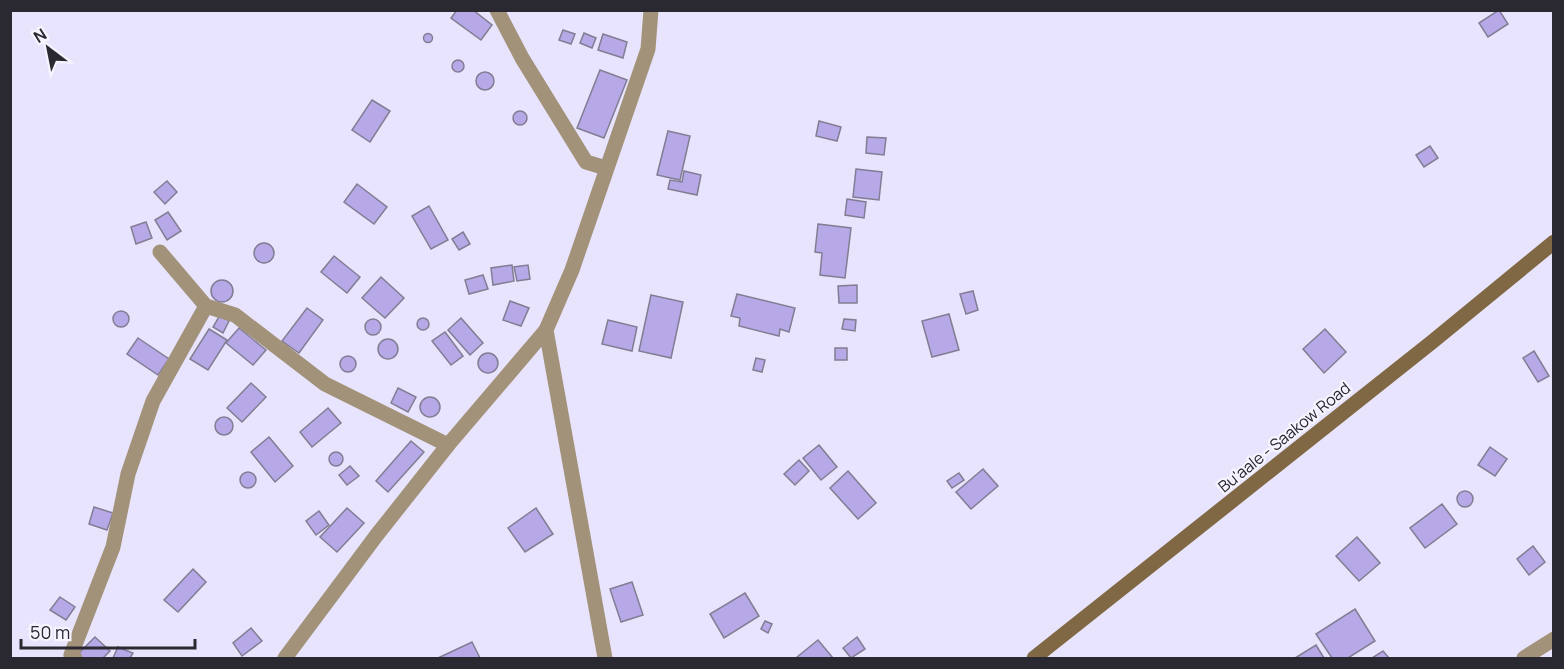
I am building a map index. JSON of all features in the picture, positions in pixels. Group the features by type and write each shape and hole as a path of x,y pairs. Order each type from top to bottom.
{"main road":[{"name":"Bu'aale - Saakow Road","path":"1034,658 1432,342 1554,242"}],"street":[{"path":"497,10 522,58 586,162 606,168"},
{"path":"285,658 376,536 448,445 546,330 572,270 648,49 651,10"},
{"path":"160,252 206,306 235,315 325,384 448,445"},
{"path":"75,658 71,655 113,547 128,474 153,401 206,306"},
{"path":"546,330 605,658"},
{"path":"1524,658 1554,639"}],"building":[{"path":"457,10 473,10 492,25 481,40 451,18"},
{"path":"1499,10 1508,24 1488,37 1479,23"},
{"path":"563,30 575,34 571,44 559,40"},
{"path":"428,33 433,38 428,43 423,38"},
{"path":"584,33 596,38 592,48 580,43"},
{"path":"603,34 627,42 623,58 598,50"},
{"path":"460,60 464,66 460,72 456,72 452,64"},
{"path":"600,70 627,80 604,138 577,128"},
{"path":"485,72 491,75 494,81 491,87 485,90 479,87 476,81 479,75"},
{"path":"372,100 390,111 370,142 352,130"},
{"path":"520,111 525,113 527,118 525,123 520,125 515,123 513,118 515,113"},
{"path":"819,121 841,127 837,141 816,136"},
{"path":"668,131 690,136 680,180 657,175"},
{"path":"867,137 886,138 884,155 866,153"},
{"path":"1430,146 1438,158 1424,167 1416,155"},
{"path":"856,169 882,172 879,200 853,197"},
{"path":"684,171 701,175 697,195 668,189 670,180 682,182"},
{"path":"167,181 177,192 165,204 154,192"},
{"path":"357,184 387,207 374,224 344,202"},
{"path":"847,199 866,202 864,218 845,215"},
{"path":"429,206 448,240 431,249 412,216"},
{"path":"168,212 181,231 167,240 155,220"},
{"path":"146,222 152,238 136,244 131,227"},
{"path":"818,224 851,228 845,278 820,275 822,253 815,252"},
{"path":"463,232 470,244 459,250 452,239"},
{"path":"264,243 271,246 274,253 271,260 264,263 257,260 254,253 257,246"},
{"path":"334,256 360,277 347,293 321,272"},
{"path":"512,265 514,281 493,285 491,268"},
{"path":"528,265 530,279 517,281 514,267"},
{"path":"483,275 488,289 469,294 465,280"},
{"path":"381,277 404,298 385,318 362,298"},
{"path":"222,280 230,283 233,291 230,299 222,302 214,299 211,291 214,283"},
{"path":"857,285 857,303 839,303 838,286"},
{"path":"973,291 978,310 966,314 960,294"},
{"path":"737,294 795,308 789,332 780,329 779,336 739,326 740,318 731,316"},
{"path":"651,295 683,302 671,358 639,351"},
{"path":"510,301 529,308 521,326 503,320"},
{"path":"307,308 323,320 299,353 282,341"},
{"path":"121,311 127,313 129,319 127,325 121,327 115,325 113,319 115,313"},
{"path":"949,314 959,350 932,357 922,321"},
{"path":"220,315 229,321 223,333 213,327"},
{"path":"425,318 429,324 425,330 421,330 417,322"},
{"path":"461,318 483,343 470,355 448,330"},
{"path":"373,319 379,321 381,327 379,333 373,335 367,333 365,327 367,321"},
{"path":"844,319 856,320 855,331 842,329"},
{"path":"608,320 637,327 632,351 602,344"},
{"path":"239,328 266,350 253,365 226,343"},
{"path":"209,329 227,340 208,370 190,359"},
{"path":"1325,329 1346,352 1324,373 1303,349"},
{"path":"445,332 463,356 451,365 432,341"},
{"path":"138,338 169,359 158,375 127,354"},
{"path":"388,339 395,342 398,349 395,356 388,359 381,356 378,349 381,342"},
{"path":"835,348 847,348 847,360 835,360"},
{"path":"1534,351 1549,376 1538,382 1523,358"},
{"path":"488,353 495,356 498,363 495,370 488,373 481,370 478,363 481,356"},
{"path":"345,356 351,356 356,364 354,370 345,372 340,367 340,361"},
{"path":"756,358 765,360 762,372 753,370"},
{"path":"251,383 266,397 242,422 227,408"},
{"path":"398,388 416,397 408,412 391,403"},
{"path":"430,397 437,400 440,407 437,414 430,417 423,414 420,407 423,400"},
{"path":"328,408 341,423 312,447 300,432"},
{"path":"224,417 230,420 233,426 230,432 224,435 218,432 215,426 218,420"},
{"path":"269,437 293,466 275,482 251,452"},
{"path":"411,441 424,452 388,492 376,481"},
{"path":"819,445 837,467 821,480 803,458"},
{"path":"1490,447 1507,459 1495,476 1478,465"},
{"path":"333,452 339,452 343,459 339,466 333,466 329,462 329,456"},
{"path":"799,460 809,471 795,485 784,474"},
{"path":"350,466 359,476 347,485 339,475"},
{"path":"983,469 998,486 971,509 956,492"},
{"path":"848,471 876,503 858,519 830,488"},
{"path":"245,472 251,472 256,480 254,486 245,488 240,483 240,477"},
{"path":"959,473 964,480 952,488 947,481"},
{"path":"1462,491 1468,491 1473,499 1471,505 1462,507 1457,502 1457,496"},
{"path":"1442,504 1457,524 1425,548 1410,528"},
{"path":"94,507 113,513 107,530 89,524"},
{"path":"347,508 364,523 337,552 320,537"},
{"path":"536,508 553,534 525,552 508,528"},
{"path":"319,511 329,525 316,535 306,521"},
{"path":"1357,537 1380,563 1359,581 1336,556"},
{"path":"1533,546 1545,562 1529,575 1517,559"},
{"path":"193,569 206,582 178,612 164,600"},
{"path":"632,582 643,615 621,622 610,589"},
{"path":"745,593 759,616 724,638 710,614"},
{"path":"60,597 75,607 66,620 50,610"},
{"path":"1355,609 1375,641 1348,658 1332,658 1316,634"},
{"path":"765,621 772,624 768,633 761,629"},
{"path":"251,628 262,641 242,656 233,643"},
{"path":"95,637 110,651 103,658 82,658 78,654"},
{"path":"857,637 865,649 851,658 843,648"},
{"path":"818,640 833,658 797,657"},
{"path":"472,642 480,658 438,658"},
{"path":"1316,645 1324,658 1295,658"},
{"path":"118,647 133,653 130,658 113,658"},
{"path":"1383,651 1389,658 1372,658"}]}
